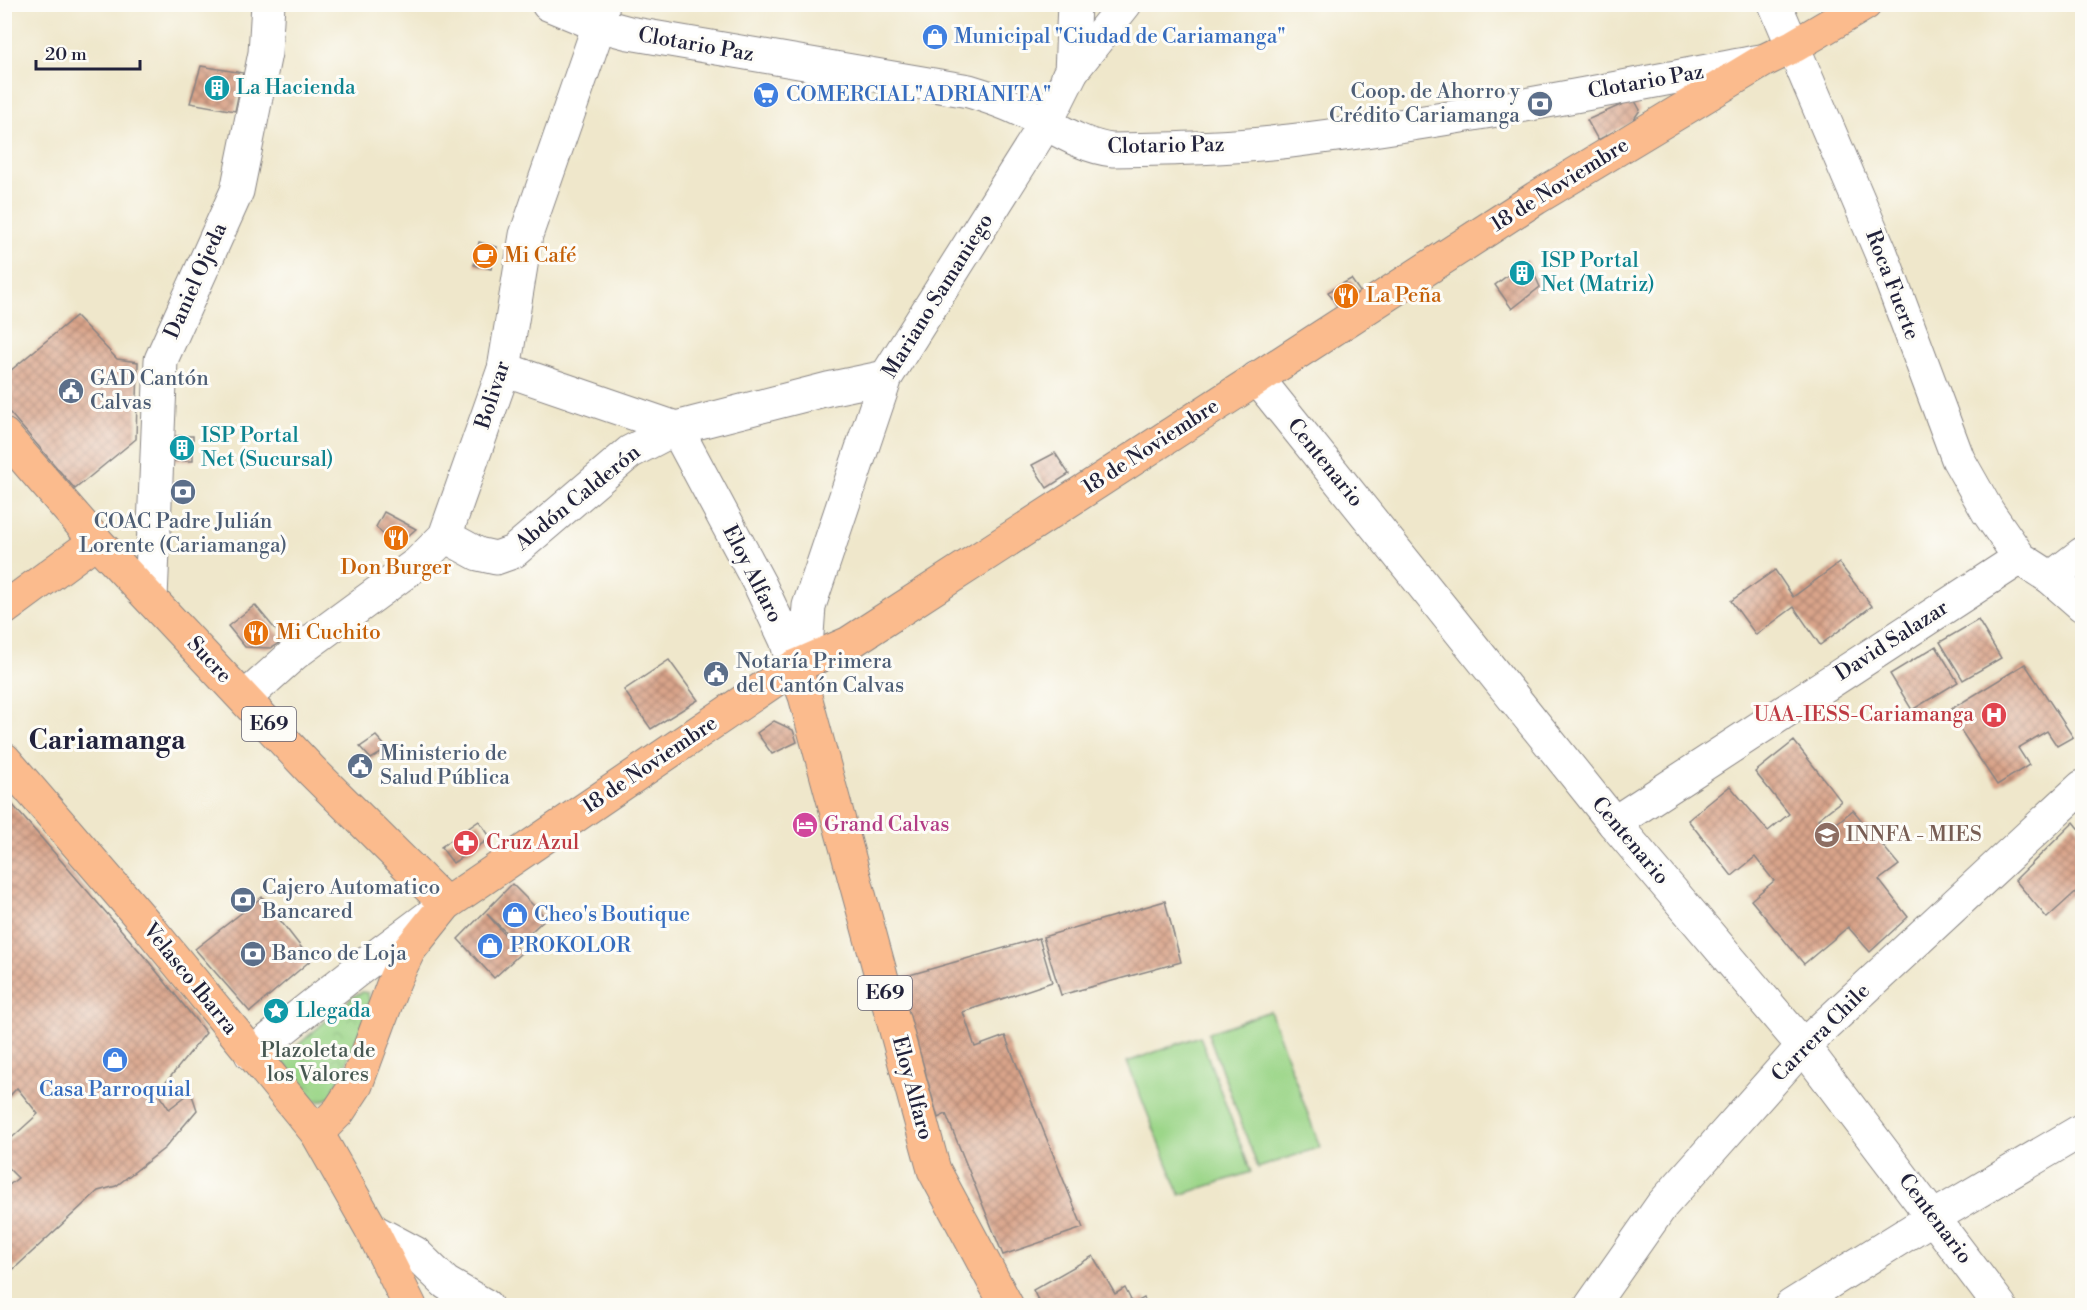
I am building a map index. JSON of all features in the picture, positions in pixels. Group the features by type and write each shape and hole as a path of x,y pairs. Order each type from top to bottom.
{"main road":[{"name":"18 de Noviembre","path":"317,1133 339,1111 356,1085 404,960 409,950 446,904 794,667 849,644 1536,198 1763,61 1794,46 1865,4"},
{"name":"Sucre","path":"4,435 96,541 328,788 446,904"},
{"path":"4,609 96,541"},
{"name":"Eloy Alfaro","path":"794,667 805,696 934,1170 1007,1305"},
{"name":"Velasco Ibarra","path":"4,759 146,924 317,1133 372,1230 410,1305"}],"street":[{"name":"Daniel Ojeda","path":"152,598 161,360 237,191 265,53 268,4"},
{"name":"Clotario Paz","path":"548,4 601,15 629,33 969,91 1001,100 1073,139 1112,150 1193,148 1289,141 1472,114 1763,61"},
{"name":"Mariano Samaniego","path":"794,667 807,634 809,606 886,377 1046,123 1071,73 1074,4"},
{"path":"1084,4 1093,13 1100,15 1124,4"},
{"path":"1001,100 1022,102 1047,94 1071,73 1124,4"},
{"name":"Roca Fuerte","path":"1775,4 1881,254 1958,459 1988,512 2020,558"},
{"name":"Bolivar","path":"245,698 294,654 418,563 445,536 504,369 526,235 601,15"},
{"path":"504,369 676,428"},
{"name":"Abdón Calderón","path":"445,536 478,554 496,558 513,552 630,452 676,428 828,389 886,377"},
{"name":"Centenario","path":"1257,378 1614,823 1803,1046 2000,1305"},
{"name":"Eloy Alfaro","path":"676,428 760,585 786,640 794,667"},
{"path":"2050,578 2082,554"},
{"path":"2020,558 2050,578 2082,605"},
{"name":"David Salazar","path":"1614,823 2020,558"},
{"path":"760,585 774,596 788,600 798,599 817,585"},
{"name":"Carrera Chile","path":"1591,1305 1662,1204 1803,1046 2082,787"},
{"name":"18 de Noviembre","path":"251,1054 446,904"},
{"path":"1791,1305 2082,1130"},
{"path":"372,1230 415,1253 446,1283 486,1305"}],"green space":[{"name":"Plazoleta de los Valores","path":"362,992 368,993 370,1008 332,1096 321,1102 313,1099 281,1060 354,996"},
{"path":"1270,1011 1320,1147 1258,1168 1208,1033"},
{"path":"1200,1036 1251,1172 1180,1195 1127,1062"}],"building":[{"name":"La Hacienda","path":"201,66 243,73 235,111 190,103"},
{"path":"1634,99 1640,110 1632,122 1598,140 1587,120"},
{"name":"Mi Café","path":"479,242 497,247 491,269 474,265"},
{"name":"ISP Portal Net (Matriz)","path":"1528,260 1540,287 1512,309 1495,285"},
{"name":"La Peña","path":"1351,279 1365,299 1342,314 1328,292"},
{"name":"GAD Cantón Calvas","path":"76,316 117,359 138,362 136,439 75,489 4,406 4,376"},
{"name":"ISP Portal Net (Sucursal)","path":"172,436 193,436 193,461 171,461"},
{"path":"1055,453 1069,474 1047,488 1032,465"},
{"name":"Don Burger","path":"384,512 416,529 395,547 376,527"},
{"path":"1839,563 1872,606 1820,645 1794,607 1756,635 1731,601 1775,570 1793,597"},
{"name":"Mi Cuchito","path":"255,605 284,640 271,648 245,647 228,626"},
{"path":"1978,620 2001,658 1963,680 1940,642"},
{"path":"1936,646 1958,682 1912,710 1890,674"},
{"path":"669,660 698,700 651,729 624,690"},
{"path":"2025,664 2073,737 2057,746 2047,731 2018,748 2029,765 1997,785 1948,711"},
{"path":"774,721 793,730 797,742 772,754 757,733"},
{"path":"376,736 388,749 371,759 360,747"},
{"path":"1794,741 1841,801 1818,819 1827,831 1853,810 1899,865 1879,880 1908,917 1870,952 1848,927 1804,964 1751,900 1774,881 1755,857 1732,876 1688,820 1730,786 1768,831 1789,814 1755,772"},
{"path":"5,796 149,962 206,1033 158,1092 169,1109 191,1092 197,1110 165,1148 116,1186 98,1191 4,1278 4,1189 18,1178 4,1164 4,1145 38,1114 17,1088 5,1101"},
{"name":"Cruz Azul","path":"479,821 491,838 453,863 441,847"},
{"path":"2074,822 2082,832 2082,886 2047,918 2015,880"},
{"path":"512,884 546,918 518,944 487,914 521,953 494,978 458,939"},
{"name":"Banco de Loja","path":"262,897 311,960 250,1012 195,949"},
{"path":"1165,901 1181,962 1061,995 1043,937"},
{"path":"1039,938 1052,982 963,1012 975,1047 1005,1036 1083,1228 1003,1255 946,1114 938,1118 899,978"},
{"path":"1093,1256 1115,1294 1125,1288 1133,1304 1144,1298 1149,1306 1041,1306 1033,1290"}],"place":[{"name":"Municipal \"Ciudad de Cariamanga\"","path":"935,37"},
{"name":"La Hacienda","path":"217,88"},
{"name":"COMERCIAL\"ADRIANITA\"","path":"766,95"},
{"name":"Coop. de Ahorro y Crédito Cariamanga","path":"1540,104"},
{"name":"Mi Café","path":"485,256"},
{"name":"ISP Portal Net (Matriz)","path":"1522,273"},
{"name":"La Peña","path":"1346,296"},
{"name":"GAD Cantón Calvas","path":"71,391"},
{"name":"ISP Portal Net (Sucursal)","path":"182,448"},
{"name":"COAC Padre Julián Lorente (Cariamanga)","path":"183,492"},
{"name":"Don Burger","path":"396,538"},
{"name":"Mi Cuchito","path":"256,633"},
{"name":"Notaría Primera del Cantón Calvas","path":"716,674"},
{"name":"UAA-IESS-Cariamanga","path":"1994,715"},
{"name":"Ministerio de Salud Pública","path":"360,766"},
{"name":"Grand Calvas","path":"805,825"},
{"name":"INNFA - MIES","path":"1827,835"},
{"name":"Cruz Azul","path":"466,843"},
{"name":"Cajero Automatico Bancared","path":"243,900"},
{"name":"Cheo's Boutique","path":"515,915"},
{"name":"PROKOLOR","path":"490,946"},
{"name":"Banco de Loja","path":"253,954"},
{"name":"Llegada","path":"276,1011"},
{"name":"Casa Parroquial","path":"115,1060"}],"district":[{"name":"Cariamanga","path":"107,741"}]}
